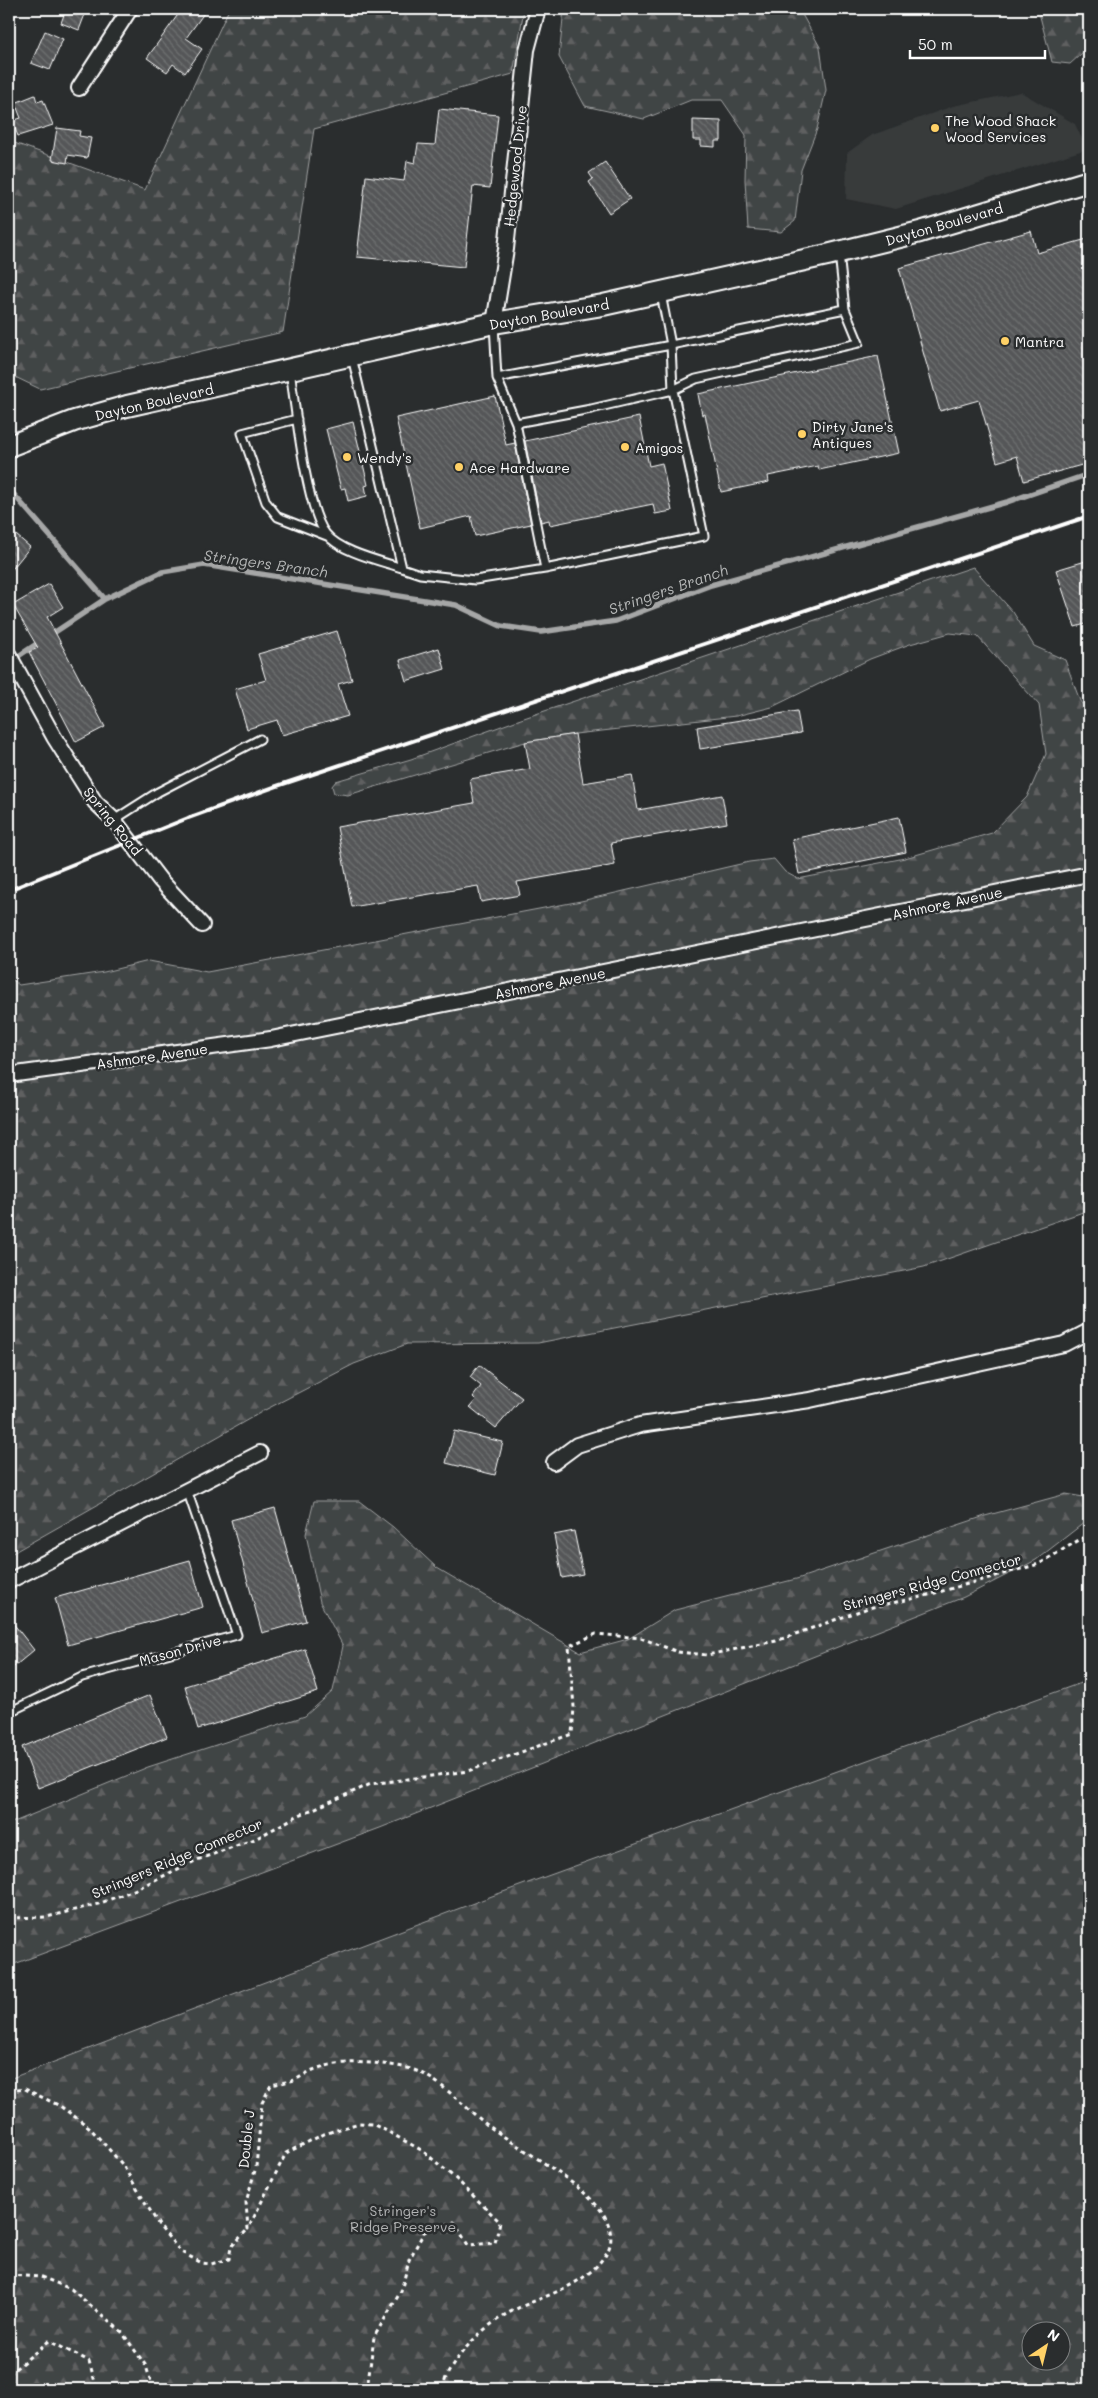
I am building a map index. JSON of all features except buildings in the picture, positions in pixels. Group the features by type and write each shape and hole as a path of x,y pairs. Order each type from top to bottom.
{"main road":[{"name":"Dayton Boulevard","path":"9,446 74,421 127,406 494,323 603,305 838,252 920,232 1089,182"}],"street":[{"path":"80,88 130,9"},
{"name":"Hedgewood Drive","path":"494,323 506,249 527,50 538,9"},
{"name":"Spring Road","path":"9,655 54,736 95,802 114,820 160,880 202,925"},
{"name":"Ashmore Avenue","path":"9,1075 271,1039 1089,874"},
{"path":"554,1462 577,1445 640,1425 810,1400 1064,1344 1089,1331"},
{"path":"9,1581 260,1453"}],"lane":[{"path":"516,423 590,409 673,390 696,378 859,343 845,309 838,252"},
{"path":"298,419 242,433 266,502 278,517 329,537 344,547 420,574 475,580 545,569 704,536 673,390 671,345 660,293"},
{"path":"497,378 845,309"},
{"path":"494,323 497,378 516,423 545,569"},
{"path":"352,356 402,568"},
{"path":"290,370 316,515 329,537"},
{"path":"114,820 158,792 260,739"},
{"name":"Mason Drive","path":"9,1712 82,1677 237,1635 186,1490"}],"path":[{"name":"Stringers Ridge Connector","path":"9,1918 47,1917 98,1904 134,1890 197,1860 255,1839 297,1816 371,1784 468,1771 572,1734 574,1707 569,1646 596,1634 641,1638 678,1652 707,1654 776,1642 868,1608 921,1597 1039,1564 1089,1534"},
{"name":"Double J","path":"248,2228 246,2202 256,2167 262,2103 271,2085 295,2080 314,2069 346,2064 378,2063 410,2068 438,2084 488,2126 576,2187 600,2209 610,2228 610,2248 597,2266 571,2285 512,2311 486,2330 462,2351 445,2378 445,2389"},
{"path":"9,2091 25,2089 60,2106 89,2127 122,2164 160,2227 181,2252 202,2263 211,2264 229,2258 231,2247 248,2228 286,2153 324,2134 359,2123 372,2124 423,2151 456,2179 500,2222 495,2243 468,2245 454,2222 424,2232 409,2260 401,2291 374,2337 367,2389"},
{"path":"9,2275 41,2277 71,2289 121,2331 146,2366 153,2389"},
{"path":"9,2374 49,2341 89,2361 97,2389"}],"shaded area":[{"path":"1021,92 1075,124 1087,149 896,209 846,199 847,153 872,135 953,106"}],"green space":[{"path":"229,9 524,9 513,74 314,129 283,332 40,389 9,374 9,141 145,190"},
{"path":"564,9 799,9 820,47 826,90 817,129 801,170 795,221 781,232 748,229 745,180 746,135 722,100 691,100 644,119 585,106 559,57"},
{"path":"1038,9 1089,9 1089,47 1070,64 1052,62"},
{"path":"973,567 1013,612 1034,646 1065,660 1080,701 1089,715 1089,1192 1083,1212 924,1267 538,1343 407,1344 354,1364 265,1410 9,1555 9,977 19,985 104,972 149,961 207,972 581,901 749,862 774,859 785,872 798,879 905,858 992,833 1027,797 1046,754 1039,705 977,636 950,633 910,644 870,659 772,707 736,716 575,734 525,742 348,795 334,793 332,786 336,781 411,759 518,720"},
{"path":"1066,1494 1089,1498 1089,1519 1036,1560 964,1597 380,1828 9,1966 9,1824 148,1767 305,1716 333,1691 343,1646 320,1602 306,1534 314,1501 359,1501 393,1527 437,1568 580,1652 628,1639 675,1610 800,1578 985,1516"},
{"name":"Stringer's Ridge Preserve","path":"1089,1680 1089,2389 9,2389 9,2079 492,1896"}],"waterway":[{"name":"Stringers Branch","path":"49,636 105,599 162,572 204,565 456,605 501,626 541,632 616,621 711,585 1007,502 1089,474"},
{"path":"9,489 105,599"},
{"path":"11,661 41,641"}],"railway":[{"path":"9,890 188,818 277,786 1089,516"}],"place":[{"name":"The Wood Shack Wood Services","path":"935,128"},
{"name":"Mantra","path":"1005,341"},
{"name":"Dirty Jane's Antiques","path":"802,434"},
{"name":"Amigos","path":"625,447"},
{"name":"Wendy's","path":"347,457"},
{"name":"Ace Hardware","path":"459,467"}]}
